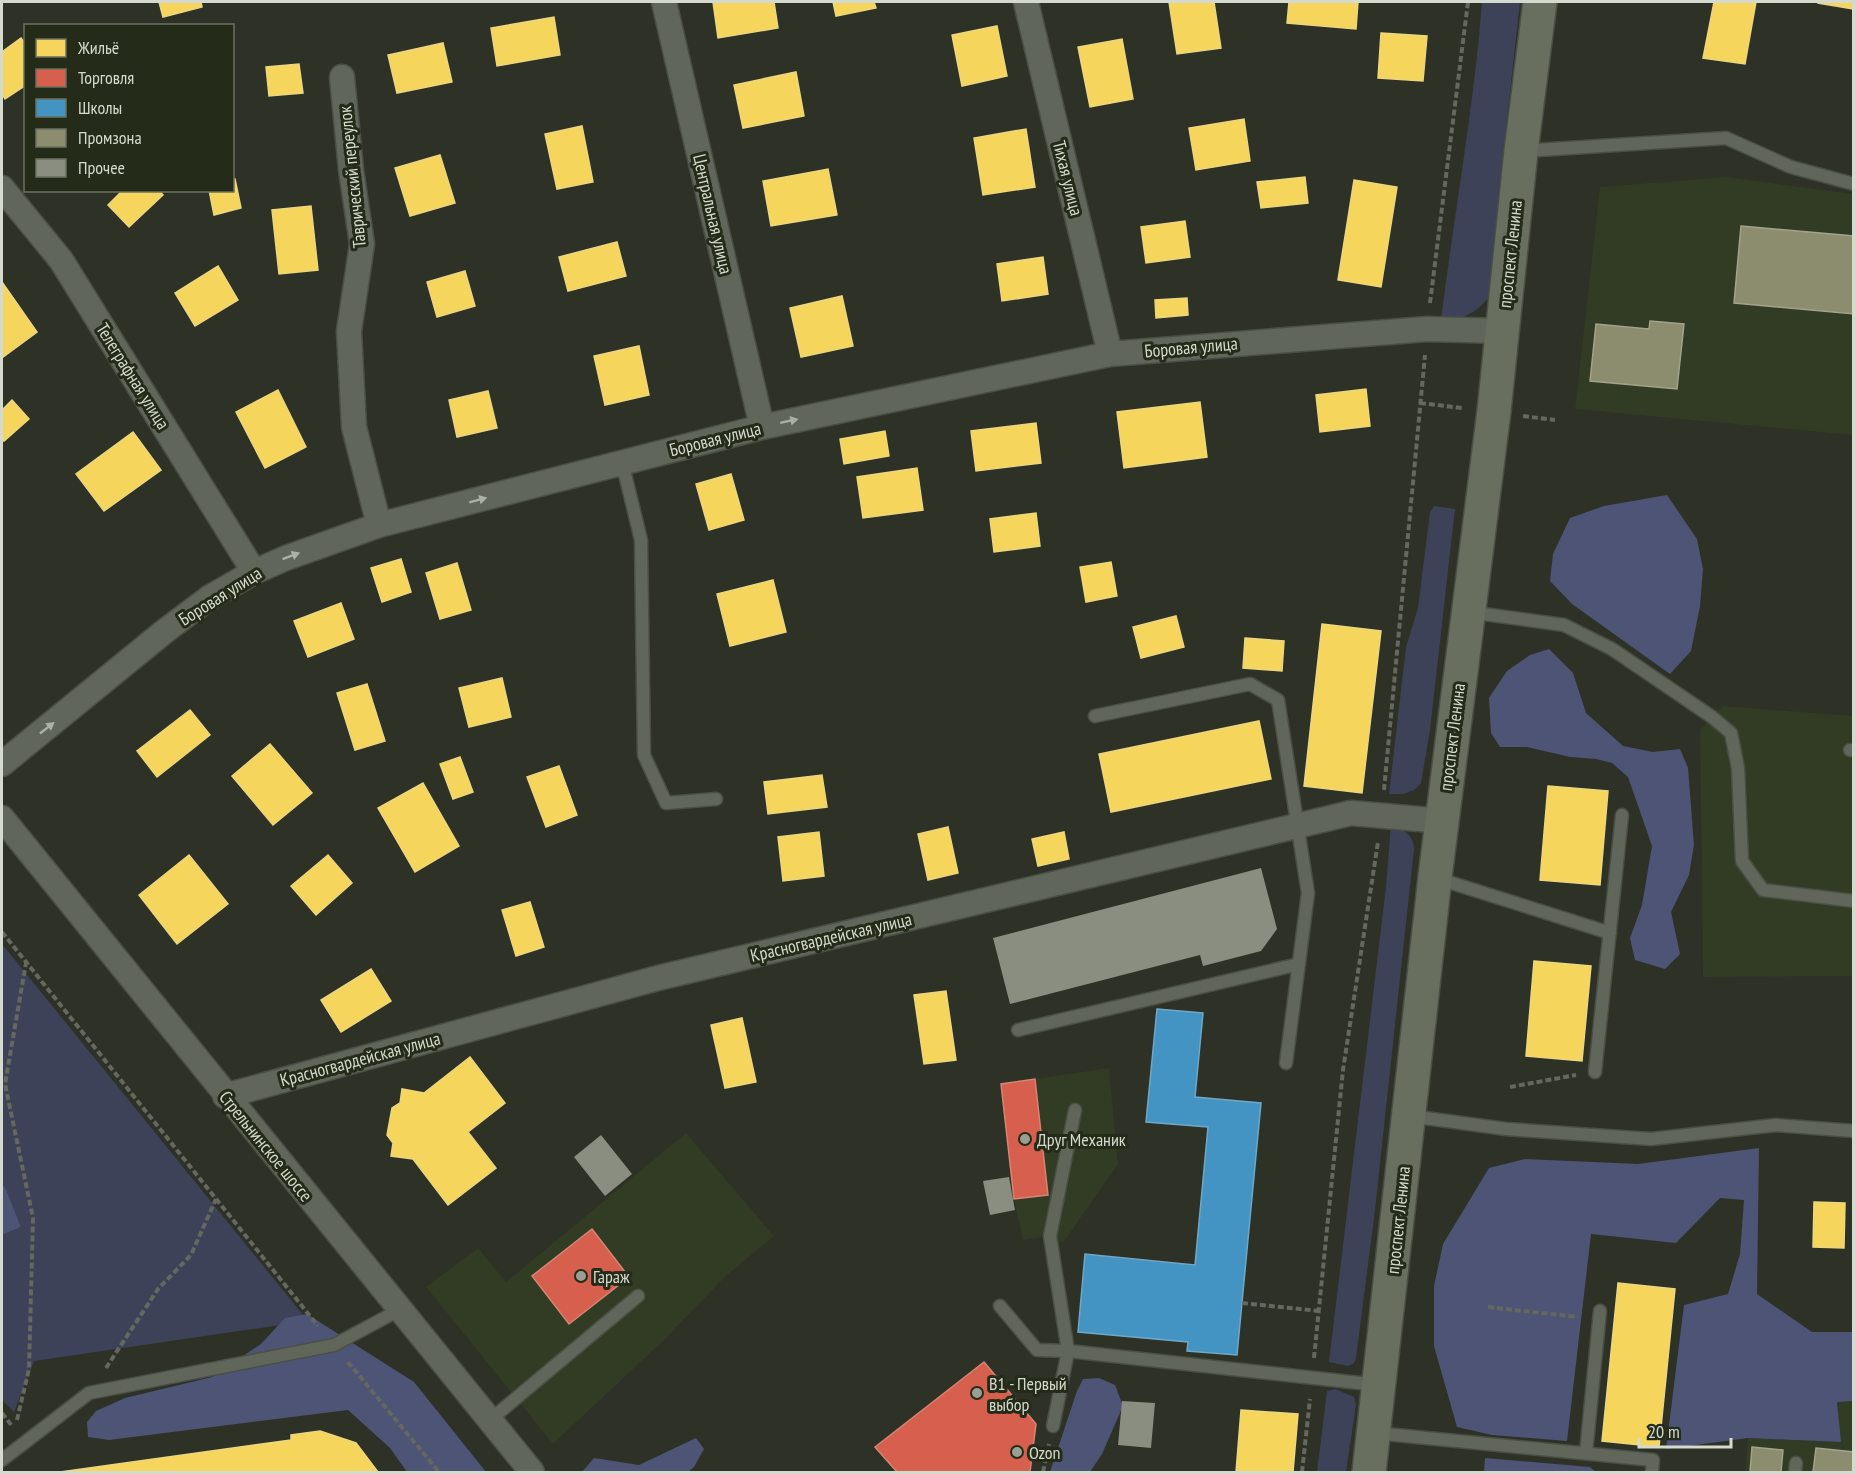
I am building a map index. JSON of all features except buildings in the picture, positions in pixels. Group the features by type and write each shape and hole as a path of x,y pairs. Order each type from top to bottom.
{"main road":[{"name":"проспект Ленина","path":"1369,1473 1435,878 1494,411 1521,151 1540,2"}],"street":[{"name":"Центральная улица","path":"664,2 762,427"},
{"name":"Тихая улица","path":"1026,2 1110,354"},
{"name":"Таврический переулок","path":"342,77 351,170 362,244 349,332 354,427 379,525"},
{"name":"Телеграфная улица","path":"2,188 61,260 254,572"},
{"name":"Боровая улица","path":"2,764 209,598 254,572 286,558 379,525 762,427 1110,354 1427,329 1503,331"},
{"name":"Красногвардейская улица","path":"225,1096 658,978 1351,813 1442,821"},
{"name":"Стрельнинское шоссе","path":"2,818 532,1473"}],"lane":[{"path":"1521,151 1726,138 1791,167 1854,184"},
{"path":"622,462 641,540 644,755 666,802 716,799"},
{"path":"1468,612 1564,625 1612,649 1712,717 1731,733 1738,768 1742,861 1763,890 1854,901"},
{"path":"1095,716 1250,684 1278,700 1308,893 1286,1063"},
{"path":"1595,1072 1622,815"},
{"path":"1435,878 1610,933"},
{"path":"1018,1030 1299,964"},
{"path":"1053,1426 1068,1351 1050,1236 1076,1110"},
{"path":"1410,1116 1506,1129 1651,1139 1776,1125 1854,1131"},
{"path":"490,1420 638,1296"},
{"path":"1000,1306 1037,1350 1068,1351 1313,1376 1379,1385"},
{"path":"2,1460 88,1393 334,1346 401,1309"},
{"path":"1586,1453 1600,1315"},
{"path":"1374,1433 1653,1460 1652,1473"}],"path":[{"path":"1302,1473 1343,1070 1382,815 1427,329 1468,2"},
{"path":"1420,403 1462,408"},
{"path":"1520,415 1555,420"},
{"path":"2,932 334,1346 439,1473"},
{"path":"5,1084 26,963"},
{"path":"1510,1087 1595,1072"},
{"path":"2,1078 33,1218 29,1369 15,1429"},
{"path":"88,1393 158,1289 191,1255 216,1199"},
{"path":"1242,1303 1319,1311"},
{"path":"1488,1307 1600,1315"},
{"path":"1043,1473 1053,1426"}],"shaded area":[{"path":"1482,2 1520,2 1499,190 1491,295 1480,306 1463,317 1441,320 1469,121"},
{"path":"1727,177 1853,194 1853,435 1575,409 1600,187"},
{"path":"1667,495 1697,539 1703,569 1700,606 1691,651 1670,674 1572,604 1550,581 1553,554 1570,518 1604,506"},
{"path":"1434,506 1455,509 1430,730 1421,783 1414,790 1403,794 1389,794 1406,647 1418,608 1430,512"},
{"path":"1549,649 1573,673 1586,713 1623,746 1653,752 1680,749 1688,768 1694,845 1689,875 1671,912 1680,954 1665,969 1635,960 1630,938 1642,905 1652,846 1628,777 1612,763 1596,759 1570,757 1527,747 1500,747 1491,733 1489,698 1507,671 1530,655"},
{"path":"1723,706 1853,716 1853,976 1703,977 1700,730"},
{"path":"1391,824 1410,836 1414,849 1375,1210 1356,1358 1354,1363 1348,1366 1329,1362 1386,887"},
{"path":"2,944 308,1321 34,1361 14,1412 2,1400 2,1235 21,1227 2,1184"},
{"path":"1109,1068 1118,1164 1063,1243 1050,1236 1023,1240 1014,1199 1001,1084"},
{"path":"686,1133 774,1236 725,1277 662,1342 553,1444 426,1287 478,1248 506,1282"},
{"path":"1759,1148 1757,1294 1812,1332 1853,1332 1853,1401 1837,1402 1841,1442 1748,1438 1666,1449 1684,1305 1728,1294 1740,1254 1744,1200 1720,1198 1676,1243 1591,1234 1567,1441 1492,1435 1457,1427 1434,1346 1434,1286 1443,1244 1489,1168 1525,1159 1638,1164"},
{"path":"2,1184 21,1227 2,1235"},
{"path":"307,1314 414,1382 486,1472 407,1472 390,1448 348,1410 109,1440 88,1437 87,1422 96,1411 125,1398 212,1377 261,1344 285,1318"},
{"path":"1099,1378 1115,1385 1123,1406 1102,1454 1090,1472 1050,1472 1083,1379"},
{"path":"1335,1389 1354,1397 1356,1405 1346,1472 1317,1472 1327,1391"},
{"path":"1853,1401 1853,1472 1745,1472 1748,1438 1840,1442 1837,1402"},
{"path":"696,1438 704,1449 694,1467 688,1472 582,1472 594,1458 639,1465"},
{"path":"1485,1458 1590,1467 1596,1472 1484,1472"}],"place":[{"name":"Друг Механик","path":"1025,1139"},
{"name":"Гараж","path":"581,1276"},
{"name":"В1 - Первый выбор","path":"977,1393"},
{"name":"Ozon","path":"1017,1452"}]}
